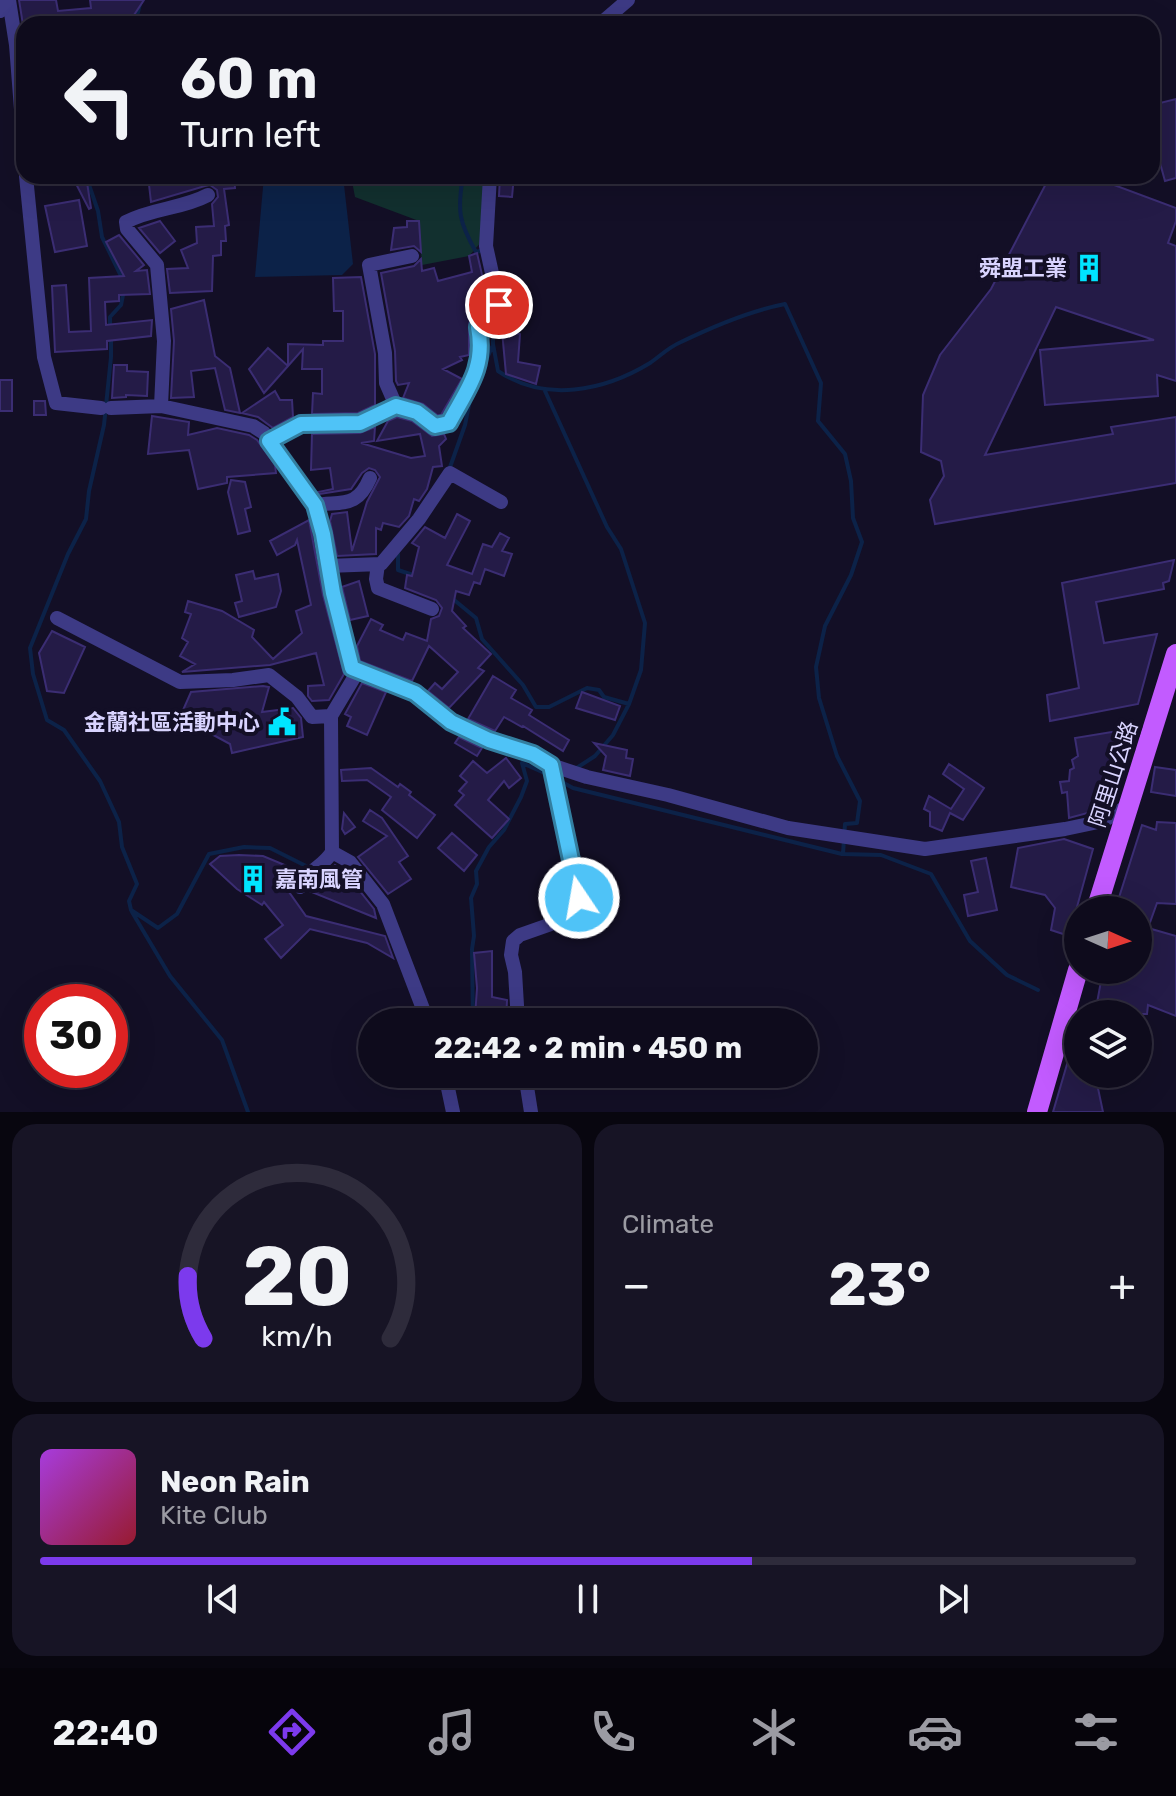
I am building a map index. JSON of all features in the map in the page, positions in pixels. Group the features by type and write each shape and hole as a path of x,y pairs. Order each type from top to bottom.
{"main road":[{"name":"阿里山公路","path":"1100,896 1176,654"},
{"path":"1037,1112 1074,984"}],"street":[{"path":"0,9 7,0"},
{"path":"7,0 16,46"},
{"path":"609,16 628,0"},
{"path":"27,184 44,357 56,403 106,408 161,406 253,426 264,433 315,505 352,668 415,693 451,722 489,740 533,754 551,765 788,828 925,849 1077,827 1103,821 1126,807"},
{"path":"269,441 301,424 360,423 396,406 417,412 435,426 449,423 474,382 481,352 478,327 496,322 499,305 486,246 490,184"},
{"path":"161,406 164,341 157,265 127,229 126,222 139,215 195,202 208,195"},
{"path":"396,406 386,383 385,353 369,265 412,256"},
{"path":"432,609 378,588 378,564 419,519 450,473 501,502"},
{"path":"315,505 357,500 370,478"},
{"path":"327,566 378,564"},
{"path":"57,618 180,682 269,675 297,697 312,717 331,716"},
{"path":"300,887 307,874 328,859 332,852 331,716 358,671"},
{"path":"517,1008 511,955 513,941 520,935 574,916 579,898 551,765"},
{"path":"332,852 350,862 383,904 423,1008"},
{"path":"448,1088 453,1112"},
{"path":"527,1088 531,1112"}],"green space":[{"path":"353,184 485,184 482,241 469,256 422,265 419,221 355,197"}],"water":[{"path":"263,184 344,184 353,264 342,275 255,277"}],"building":[{"path":"19,0 56,0 58,11 91,8 90,0 144,0 133,16 22,16"},
{"path":"1176,99 1176,178 1165,181 1160,163 1160,103"},
{"path":"76,184 87,184 89,209"},
{"path":"149,184 235,184 235,188 224,189 229,225 225,226 226,241 221,241 221,255 213,256 212,291 170,293 167,269 188,268 181,250 197,243 196,227 214,226 212,204 218,197 217,190 210,185 151,202"},
{"path":"500,184 513,184 512,197 499,196"},
{"path":"1046,184 1112,184 1176,208 1176,221 1168,243 1176,246 1176,381 1157,375 1158,396 1045,405 1040,350 1154,340 1056,307 985,455 1113,434 1111,427 1176,417 1176,483 935,524 930,500 944,476 941,461 921,452 923,395 940,355 991,289"},
{"path":"79,200 87,246 55,252 45,206"},
{"path":"160,221 175,241 160,253 139,228"},
{"path":"407,221 419,221 421,252 414,246 391,250 394,228 407,227"},
{"path":"119,235 144,265 136,271 147,270 150,294 119,295 119,301 105,302 106,325 152,320 151,336 107,341 107,349 55,352 52,286 66,285 69,332 91,331 89,278 124,276 106,242"},
{"path":"477,253 489,305 487,314 469,323 469,355 460,357 462,360 443,369 462,379 441,415 437,415 423,404 403,398 409,383 398,385 396,381 395,351 381,273 414,266 421,259 422,271 434,268 438,281 472,272 469,256"},
{"path":"361,277 375,354 375,405 358,413 312,414 313,393 322,394 322,369 302,369 303,349 288,366 288,344 323,345 323,341 343,341 343,311 334,311 333,278"},
{"path":"204,300 215,356 230,368 240,413 225,410 215,368 191,371 194,397 171,398 174,341 171,309"},
{"path":"502,331 520,334 518,362 540,366 536,384 506,374"},
{"path":"268,348 288,366 264,393 249,369"},
{"path":"114,365 127,365 127,371 148,372 147,396 112,398"},
{"path":"0,380 12,380 12,411 0,411"},
{"path":"275,391 280,400 292,400 293,417 273,428 258,417 242,413"},
{"path":"34,401 45,401 46,415 34,415"},
{"path":"152,416 189,422 188,435 217,428 249,435 257,440 275,465 276,473 227,477 227,483 198,489 189,450 148,454"},
{"path":"397,417 412,421 432,436 444,434 446,439 439,446 442,466 433,467 427,489 419,501 414,499 409,516 399,527 383,523 381,530 376,528 376,554 337,556 330,521 332,514 347,512 352,551 367,502 380,477 369,468 351,489 320,494 318,492 333,489 330,468 311,470 312,434 360,433 375,427 374,441 361,443 411,458 425,456 420,434 377,441 388,421"},
{"path":"231,480 245,482 251,507 245,509 250,531 238,534 228,492"},
{"path":"457,514 470,521 447,565 472,574 483,544 492,547 500,533 509,538 502,551 512,554 504,576 485,569 480,584 474,582 469,595 456,591 452,611 466,626 463,628 491,654 478,668 484,671 449,708 428,691 435,683 442,689 458,672 429,646 412,681 360,661 357,646 371,619 383,625 380,630 403,640 406,633 427,641 431,619 439,616 442,608 436,600 405,588 407,575 412,576 419,547 412,543 425,527 445,538"},
{"path":"309,520 323,595 344,674 329,700 312,701 308,696 308,686 324,685 316,653 270,665 182,672 195,664 180,656 188,642 182,638 191,614 185,612 188,601 222,611 254,630 252,637 273,659 302,633 296,611 311,605 297,540 295,545 277,555 270,541"},
{"path":"1174,560 1169,581 1163,583 1164,589 1096,602 1104,643 1157,634 1138,704 1050,721 1047,695 1079,688 1062,583"},
{"path":"253,571 255,579 278,574 281,591 276,607 239,617 235,603 242,601 236,575"},
{"path":"359,581 368,616 350,620 342,587"},
{"path":"52,631 85,647 64,693 47,691 39,653"},
{"path":"493,676 516,690 511,698 532,710 529,715 569,740 563,751 504,717 495,731 468,719"},
{"path":"362,683 386,692 367,735 347,726 351,717 345,714"},
{"path":"269,687 262,712 293,708 301,718 303,737 232,753 230,744 180,717 191,692"},
{"path":"582,692 620,706 615,720 576,708"},
{"path":"1130,729 1117,773 1112,774 1106,808 1069,818 1067,792 1062,793 1060,782 1069,781 1070,770 1074,768 1072,760 1078,756 1075,738"},
{"path":"459,737 482,748 477,756 455,743"},
{"path":"594,743 627,750 626,758 633,759 630,776 603,770 606,756"},
{"path":"506,758 521,778 509,788 504,781 488,800 509,819 492,838 455,805 464,795 459,791 467,782 460,776 473,761 487,773"},
{"path":"949,764 984,788 963,820 950,813 942,831 930,826 930,812 924,809 929,796 951,809 964,789 943,774"},
{"path":"1155,767 1176,770 1176,796 1151,792"},
{"path":"371,768 398,787 400,784 411,792 409,795 435,815 417,838 382,810 391,797 367,780 342,781 341,770"},
{"path":"370,810 382,818 408,856 399,862 411,879 388,894 358,857 387,836 363,821"},
{"path":"344,813 355,827 345,834 342,829"},
{"path":"1157,822 1176,823 1176,904 1157,903 1152,917 1152,896 1119,896 1142,825 1156,830"},
{"path":"452,833 477,855 464,871 438,848"},
{"path":"1064,839 1093,849 1080,896 1064,896 1064,934 1051,930 1055,908 1045,895 1011,887 1018,848"},
{"path":"220,856 263,856 299,871 290,885 282,882 306,916 385,936 393,958 367,943 310,929 281,958 265,939 283,925 264,902 262,905 237,889 210,864"},
{"path":"986,858 997,910 968,916 964,895 978,892 971,861"},
{"path":"335,865 343,870 374,909 376,918 309,891"},
{"path":"1152,929 1176,936 1176,1016 1152,1007 1152,1000 1098,1000 1100,984 1152,984"},
{"path":"492,951 492,997 507,1000 507,1008 476,1008 474,953"},
{"path":"1064,1074 1064,1088 1098,1088 1103,1112 1053,1112"}],"waterway":[{"path":"137,16 141,0"},
{"path":"89,184 98,211 102,237 122,278"},
{"path":"462,184 460,208 463,224 476,252 484,250"},
{"path":"110,329 110,317 121,305 124,290"},
{"path":"493,326 498,371 535,387 574,390 613,381 706,330 785,304 821,383 818,421 845,454 851,481 853,518 862,542 851,575 825,626 816,667 819,698 837,756 860,801 857,823 845,824 843,854 881,855 931,874 970,941 1007,975 1038,990"},
{"path":"111,337 104,425 86,519 68,554 30,648 33,674 47,720 64,730 100,781 119,822 122,847 137,884 129,901 131,910 158,928 177,914 209,854 244,847 270,848 310,868"},
{"path":"484,365 492,347"},
{"path":"545,391 607,527 621,549 645,623 641,670 629,704 613,735 595,756 575,769"},
{"path":"449,470 465,425 471,395"},
{"path":"398,554 398,570 416,576"},
{"path":"453,599 476,618 482,639 523,685 536,707 549,707 587,688 599,690 604,697 629,704"},
{"path":"473,1008 471,898 477,884 476,871 489,847 504,830 521,797 527,781 522,763 549,775"},
{"path":"560,781 573,788 842,854"},
{"path":"132,912 170,976 222,1040 248,1112"}],"place":[{"name":"舜盟工業","path":"1089,268"},
{"name":"金蘭社區活動中心","path":"282,722"},
{"name":"嘉南風管","path":"253,879"}],"route":[{"path":"499,305 496,322 478,327 482,343 474,382 449,423 435,426 417,412 396,406 360,423 301,424 269,441 315,505 352,668 415,693 451,722 489,740 533,754 551,765 579,898"}]}
